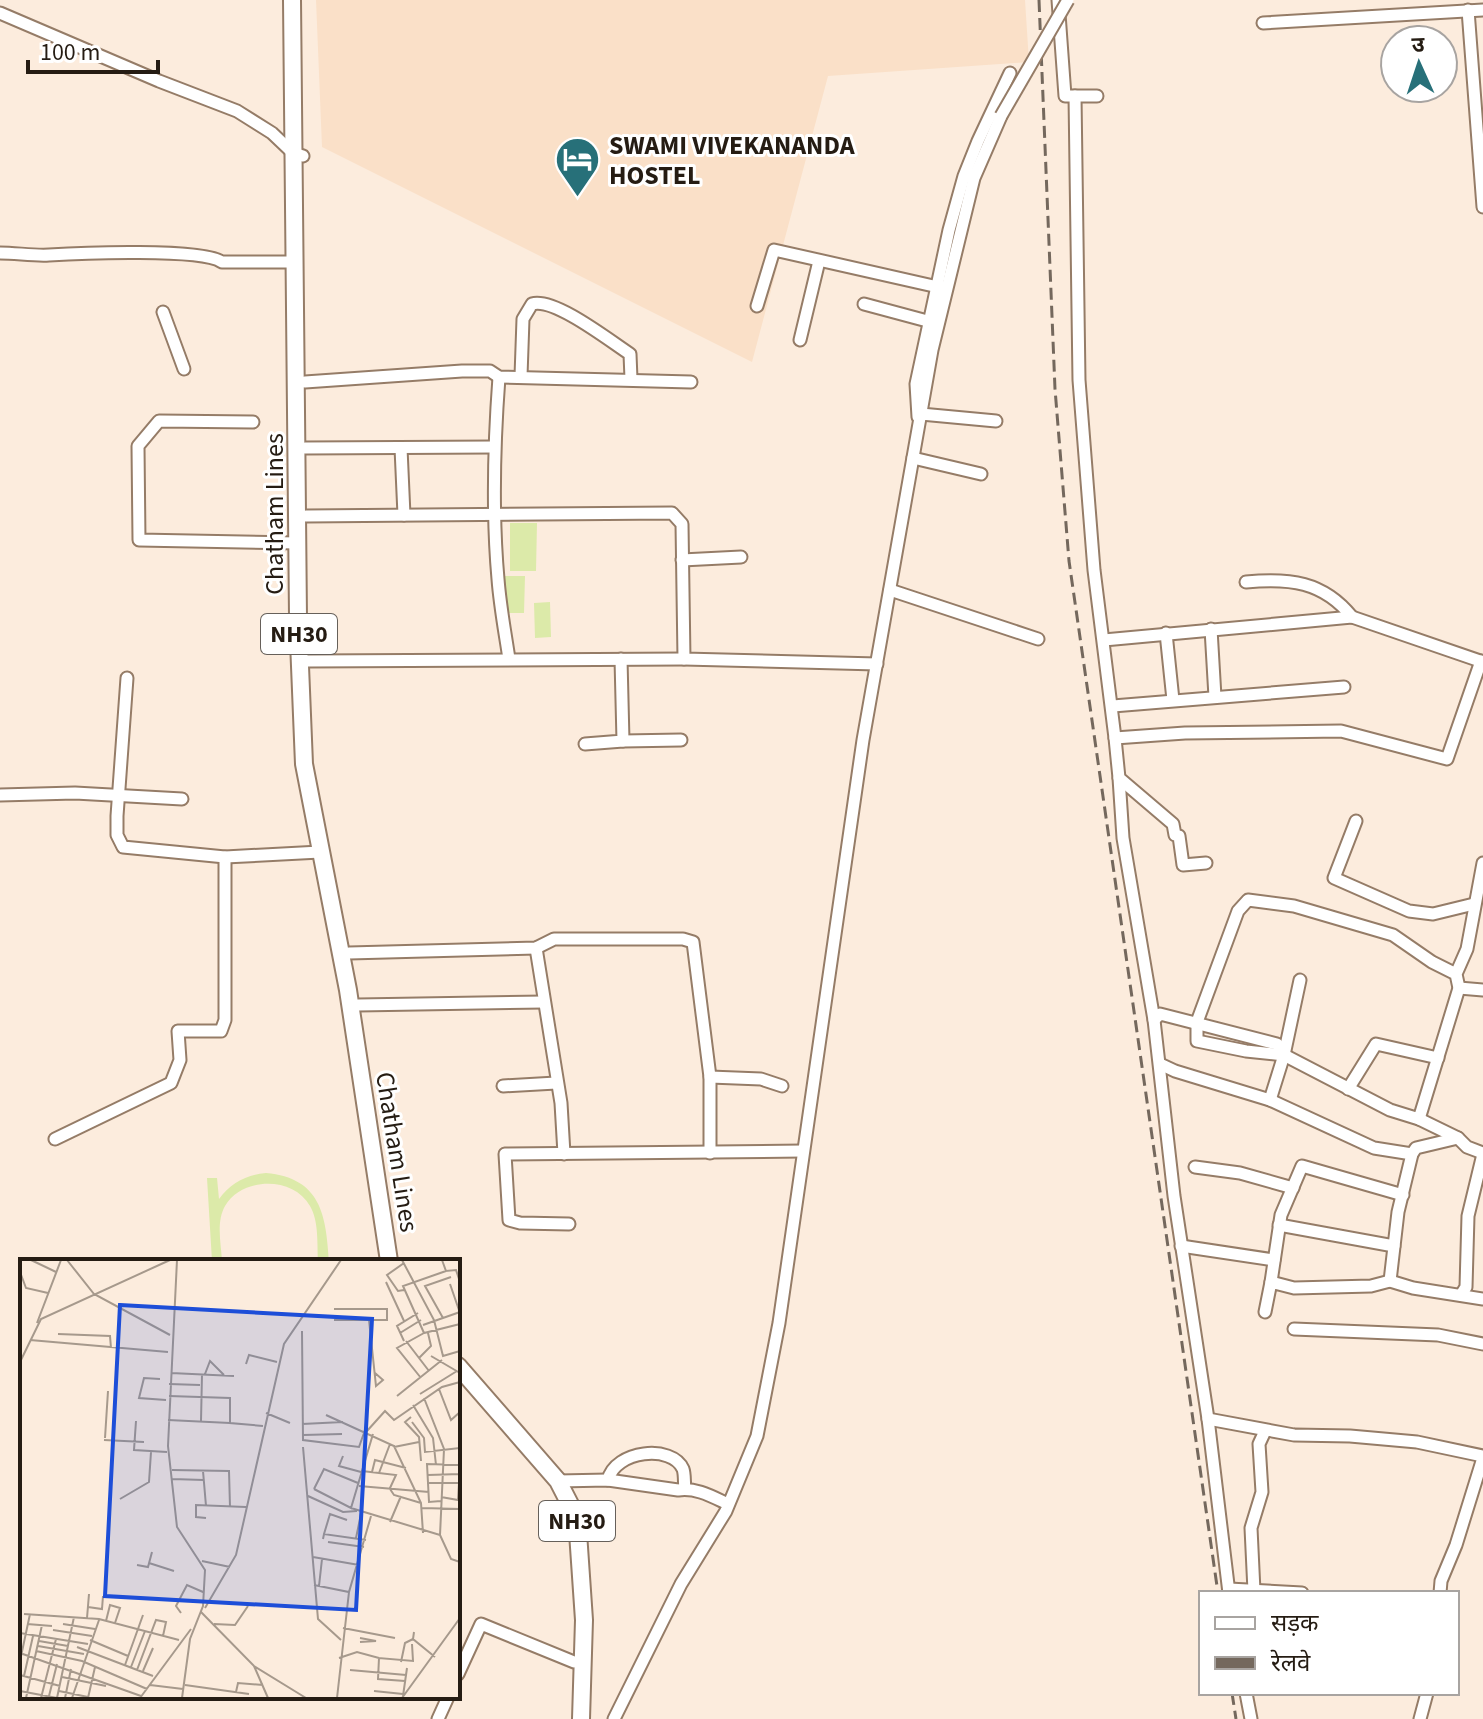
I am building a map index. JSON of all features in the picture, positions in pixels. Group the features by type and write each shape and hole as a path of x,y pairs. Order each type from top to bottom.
{"highway":[{"name":"Chatham Lines","path":"292,0 305,382 312,745 389,1259"},
{"name":"Chatham Lines","path":"300,0 295,262 303,750 320,852 349,953 398,1259"},
{"name":"NH30","path":"460,1368 558,1481 571,1503 579,1530 584,1620 581,1719"},
{"name":"NH30","path":"460,1382 542,1474 567,1514 573,1566 571,1719"}],"street":[{"path":"1058,0 1065,96 1097,96"},
{"path":"614,1719 681,1584 728,1504 757,1436 779,1323 877,664 932,350 974,178 1001,116 1068,0"},
{"path":"1468,10 1483,207"},
{"path":"1263,23 1483,10"},
{"path":"0,13 237,111 272,133 298,155"},
{"path":"920,420 915,400 916,384 949,230 964,176 1010,73"},
{"path":"1075,96 1079,380 1094,570 1113,706 1123,838 1154,1020 1181,1246 1208,1419 1229,1591 1254,1591 1251,1528 1262,1492 1259,1444 1265,1431"},
{"path":"757,306 774,250 938,287"},
{"path":"0,253 46,256 179,254 217,258 222,262 295,262"},
{"path":"800,340 819,261"},
{"path":"521,376 523,319 532,304 542,302 561,310 630,354 631,379"},
{"path":"864,304 931,322"},
{"path":"163,312 184,369"},
{"path":"305,382 462,371 490,371 499,377 691,382"},
{"path":"499,377 494,447 495,515 498,581 509,659"},
{"path":"920,420 996,421"},
{"path":"253,422 159,421 138,446 139,540 298,543"},
{"path":"305,448 494,447"},
{"path":"401,448 404,515"},
{"path":"913,458 981,474"},
{"path":"306,516 672,513 682,524 684,659"},
{"path":"682,560 741,557"},
{"path":"1246,582 1290,580 1337,598 1352,617"},
{"path":"890,590 1038,639"},
{"path":"1104,640 1352,617 1482,661 1447,759 1341,731 1185,733 1115,738"},
{"path":"1211,629 1215,697"},
{"path":"1166,633 1173,700"},
{"path":"621,659 623,741"},
{"path":"308,661 684,659 877,664"},
{"path":"127,678 117,835 123,847 225,857 320,852"},
{"path":"1113,706 1344,687"},
{"path":"585,744 681,740"},
{"path":"1119,778 1173,824 1175,835 1179,836 1183,865 1206,863"},
{"path":"0,795 75,793 182,799"},
{"path":"1356,821 1334,878 1409,911 1433,914 1477,901"},
{"path":"55,1139 171,1083 180,1060 178,1031 221,1031 225,1020 225,857"},
{"path":"1419,1119 1459,988 1456,974 1467,949 1483,863"},
{"path":"1456,974 1432,962 1393,935 1294,906 1248,900 1238,911 1197,1022 1197,1041 1284,1055 1390,1110 1419,1119 1458,1138 1467,1147 1483,1154 1468,1216 1466,1287 1461,1295"},
{"path":"349,953 536,948 554,939 683,939 693,942 710,1077 710,1153"},
{"path":"536,948 561,1103 564,1154"},
{"path":"1270,1100 1284,1055 1300,980"},
{"path":"1459,988 1483,990"},
{"path":"358,1005 544,1002"},
{"path":"1154,1020 1160,1014 1197,1022 1277,1044 1284,1055"},
{"path":"1348,1089 1376,1044 1438,1058"},
{"path":"1160,1064 1270,1100 1374,1148 1412,1154"},
{"path":"710,1077 761,1079 782,1086"},
{"path":"503,1086 556,1083"},
{"path":"1390,1281 1412,1154 1416,1148 1458,1138"},
{"path":"569,1224 511,1222 505,1154 803,1151"},
{"path":"1265,1312 1281,1215 1302,1166 1403,1195"},
{"path":"1195,1167 1240,1173 1293,1188"},
{"path":"1279,1225 1394,1246"},
{"path":"1181,1246 1274,1260"},
{"path":"1271,1282 1294,1288 1371,1286 1390,1281 1413,1288 1483,1299"},
{"path":"1294,1329 1438,1335 1483,1344"},
{"path":"1208,1419 1294,1435 1417,1442 1483,1457 1440,1591"},
{"path":"608,1480 610,1471 627,1457 650,1454 674,1459 683,1470 685,1489"},
{"path":"558,1481 608,1480 685,1489 728,1504"},
{"path":"460,1670 481,1624 574,1662"},
{"path":"1246,1695 1251,1719"},
{"path":"1420,1719 1426,1695"},
{"path":"438,1719 447,1699"}],"shaded area":[{"path":"316,0 1025,0 1029,62 828,76 752,362 322,147"}],"green space":[{"path":"510,523 537,523 536,571 510,571"},
{"path":"504,576 525,576 524,613 503,613"},
{"path":"550,602 551,637 535,638 534,603"},
{"path":"266,1173 284,1176 299,1182 309,1191 322,1214 329,1259 318,1259 313,1212 302,1196 292,1189 268,1184 243,1190 225,1206 220,1226 222,1259 212,1259 207,1178 217,1178 219,1199 229,1188 252,1176"}],"railway":[{"path":"1039,0 1055,389 1069,561 1218,1591"},
{"path":"1232,1695 1236,1719"}],"place":[{"name":"SWAMI VIVEKANANDA HOSTEL","path":"578,199"}]}
